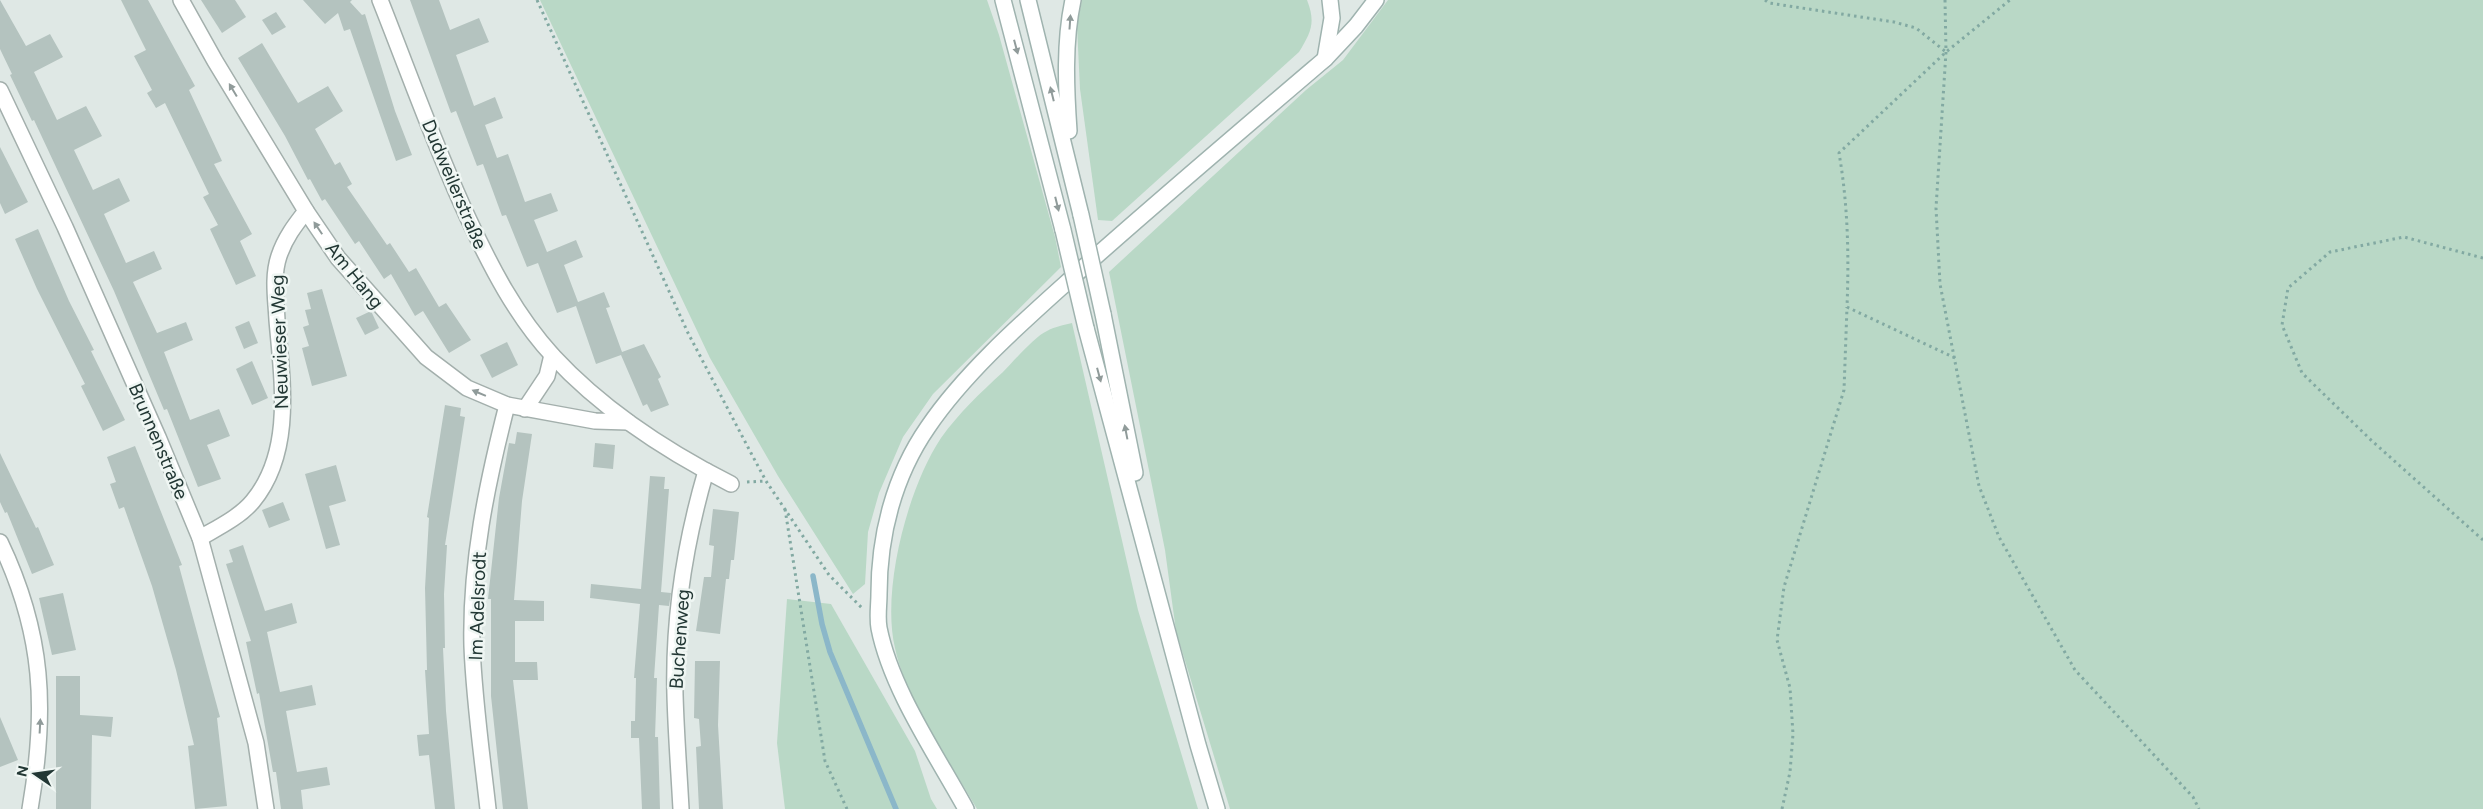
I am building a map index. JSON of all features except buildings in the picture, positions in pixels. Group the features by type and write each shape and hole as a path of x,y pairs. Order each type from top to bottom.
{"street":[{"name":"Am Hang","path":"181,0 215,61 306,211 338,258 426,357 467,388 507,404 595,421 628,422"},
{"name":"Dudweilerstraße","path":"380,0 450,178 477,237 500,283 552,355 587,390 628,422 706,471 731,484"},
{"path":"1003,0 1063,230 1086,328 1217,809"},
{"path":"1028,0 1081,215 1164,617"},
{"path":"1072,175 1066,89 1070,15 1073,0"},
{"path":"1325,59 1332,18 1330,0"},
{"path":"966,809 904,697 888,661 879,626 879,575 884,534 894,494 908,461 927,428 956,389 1052,296 1325,59 1356,26 1376,0"},
{"name":"Brunnenstraße","path":"0,90 65,227 158,437 200,538 256,743 266,809"},
{"name":"Neuwieser Weg","path":"200,538 223,525 252,501 270,473 280,441 284,396 274,286 278,258 287,234 306,211"},
{"path":"525,409 546,376 552,355"},
{"name":"Im Adelsrodt","path":"488,809 472,645 474,587 481,524 491,468 507,404"},
{"name":"Buchenweg","path":"681,809 675,694 677,643 687,550 706,471"},
{"path":"0,542 16,575 26,606 38,668 40,722 30,809"}],"path":[{"path":"537,0 688,333 766,481 785,506 829,575 879,626"},
{"path":"1765,0 1769,3 1894,22 1916,28 1946,52"},
{"path":"1946,0 1946,52 1936,208 1940,284 1979,486 1999,537 2075,670 2193,797 2199,809"},
{"path":"1782,809 1790,772 1793,734 1790,688 1777,640 1784,587 1844,390 1850,246 1845,188 1839,153 1946,52 2010,0"},
{"path":"2483,258 2404,238 2330,252 2288,288 2282,325 2302,373 2372,441 2483,540"},
{"path":"1847,307 1956,359"},
{"path":"785,506 825,761 847,809"}],"green space":[{"path":"540,0 987,0 999,35 1055,237 1061,267 933,394 903,437 879,493 868,532 865,584 853,594 778,476 710,358"},
{"path":"1082,0 1307,0 1312,21 1307,39 1299,52 1112,221 1098,220 1080,89 1077,26"},
{"path":"1388,0 2483,0 2483,809 1230,809 1176,631 1165,550 1109,272 1306,90 1343,60"},
{"path":"1072,323 1138,610 1198,809 977,809 919,709 901,668 895,648 892,624 892,598 900,540 918,483 929,459 941,438 955,420 1030,344 1050,330"},
{"path":"787,599 831,604 915,751 931,799 937,809 785,809 777,743"}],"waterway":[{"path":"813,576 822,624 830,652 896,809"}]}
